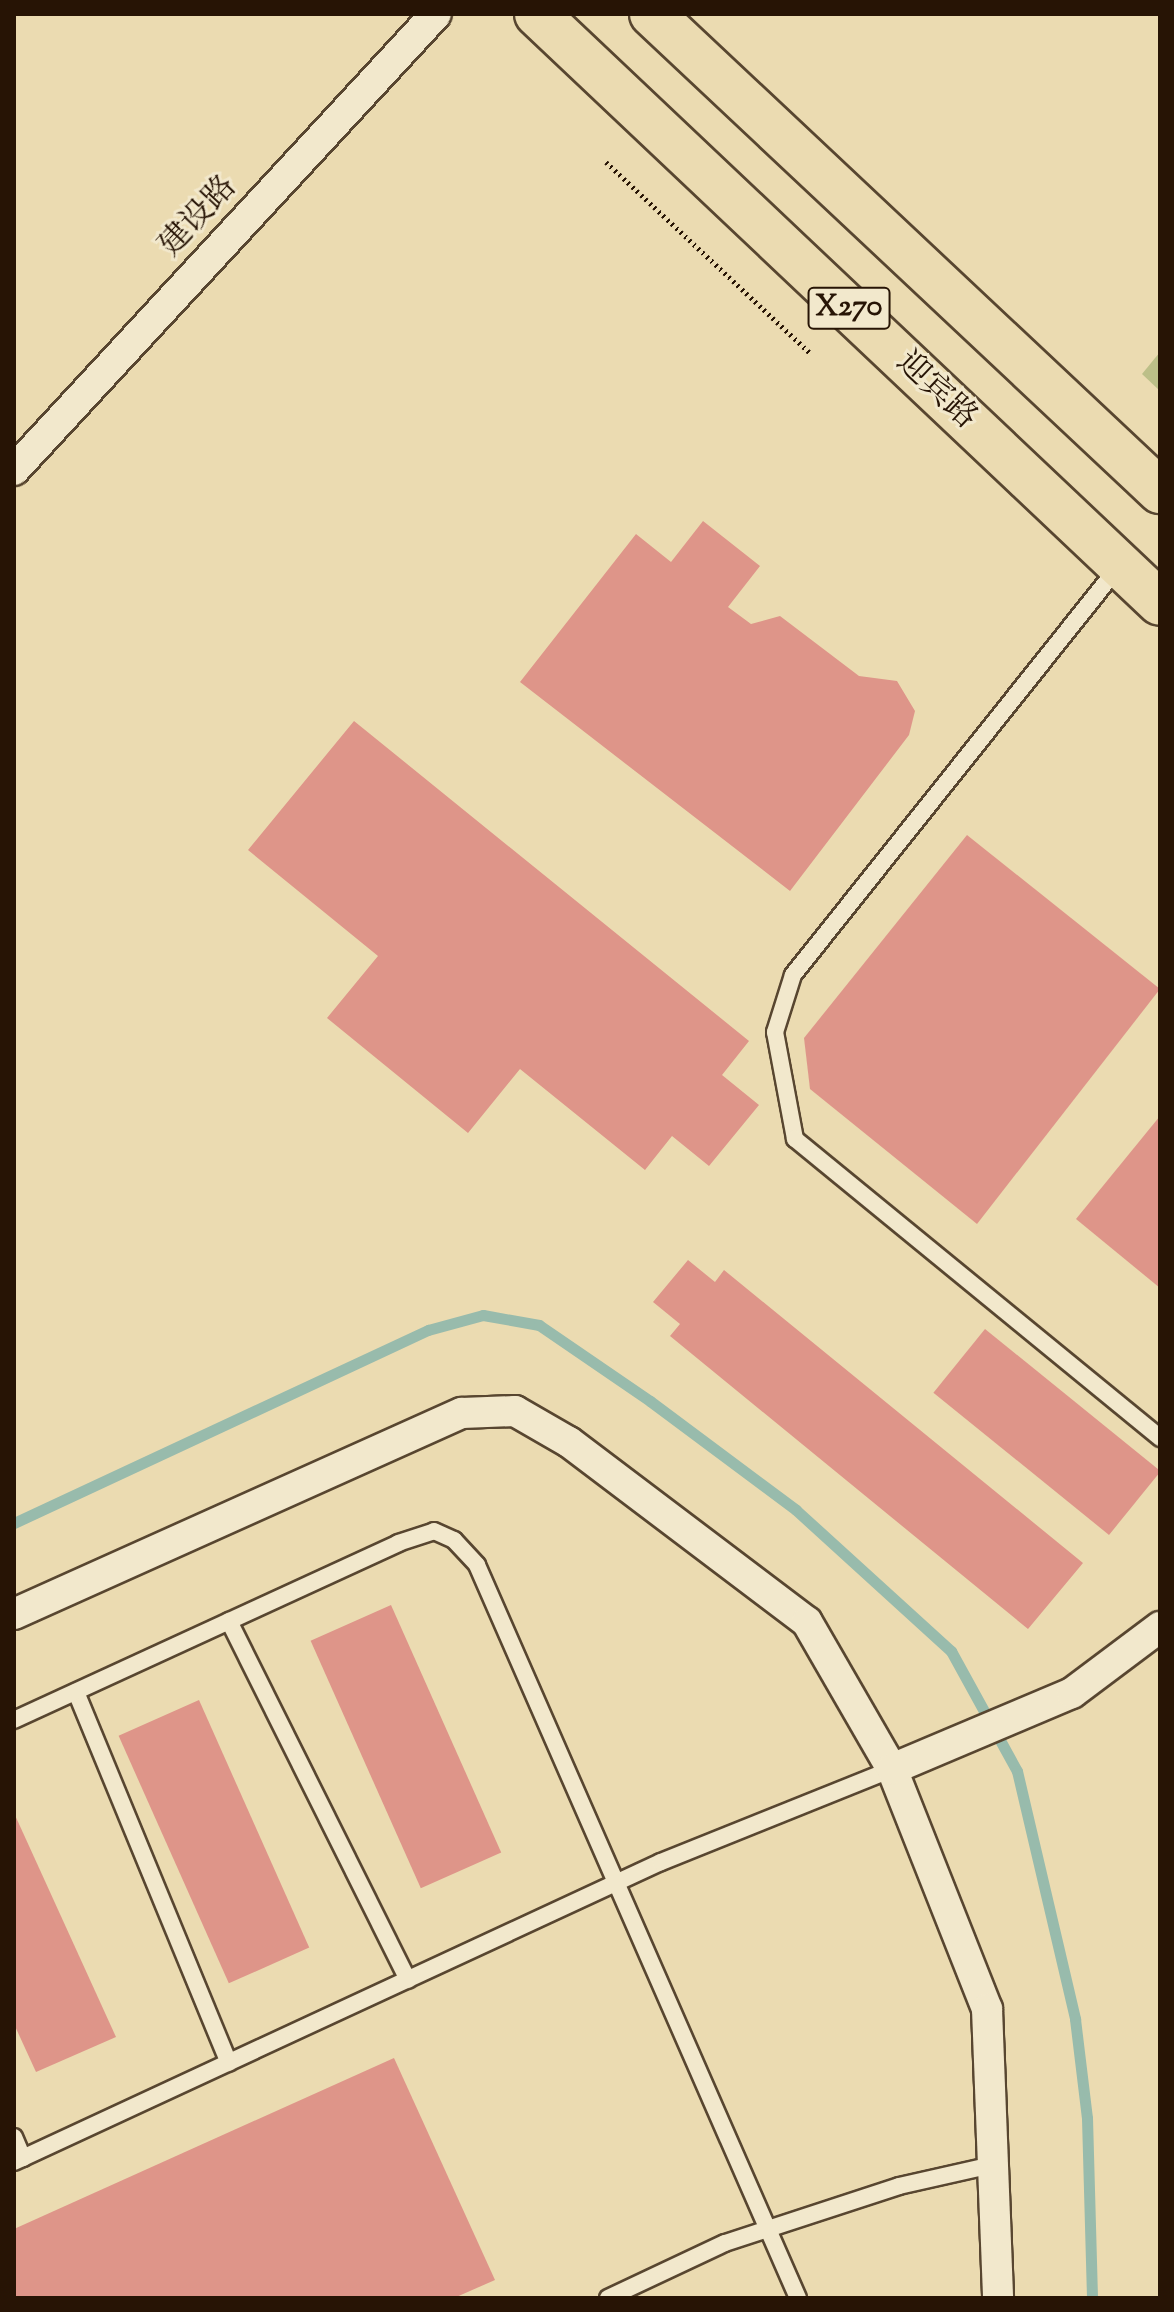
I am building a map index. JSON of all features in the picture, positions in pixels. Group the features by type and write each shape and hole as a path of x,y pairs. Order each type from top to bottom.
{"main road":[{"name":"迎宾路","path":"537,14 1160,603"},
{"name":"X270","path":"652,14 1160,491"}],"street":[{"name":"建设路","path":"14,470 436,14"},
{"path":"14,1614 444,1420 515,1411 784,1600 824,1644 892,1769 987,2009 997,2164 998,2298"},
{"path":"892,1769 1029,1715 1094,1681 1160,1627"}],"lane":[{"path":"1120,564 793,975 775,1032 787,1122 801,1146 1160,1438"},
{"path":"14,1720 398,1543 434,1531 454,1540 477,1565 798,2298"},
{"path":"229,1621 408,1980"},
{"path":"76,1692 229,2063"},
{"path":"14,2137 19,2160 616,1884 892,1769"},
{"path":"608,2298 768,2229 899,2186 997,2164"}],"path":[{"path":"606,162 810,353"}],"green space":[{"path":"1160,352 1160,391 1142,374"}],"building":[{"path":"703,521 760,566 728,607 751,624 780,616 859,676 897,681 915,711 909,735 790,891 520,682 636,534 671,562"},
{"path":"354,721 749,1041 722,1075 759,1105 709,1166 672,1136 645,1170 520,1069 468,1133 327,1018 378,956 248,850"},
{"path":"967,835 1160,989 977,1224 810,1089 804,1038"},
{"path":"1160,1116 1160,1288 1076,1219"},
{"path":"688,1260 715,1282 724,1270 1083,1563 1028,1629 670,1336 680,1324 653,1302"},
{"path":"985,1329 1160,1471 1109,1535 933,1393"},
{"path":"391,1605 501,1853 421,1888 311,1641"},
{"path":"199,1700 309,1948 229,1983 119,1736"},
{"path":"14,1813 116,2037 36,2072 14,2024"},
{"path":"394,2058 495,2280 454,2298 14,2298 14,2229"}],"waterway":[{"path":"14,1523 428,1330 483,1315 539,1325 650,1401 796,1510 951,1651 1017,1771 1075,2019 1087,2118 1092,2298"}]}
